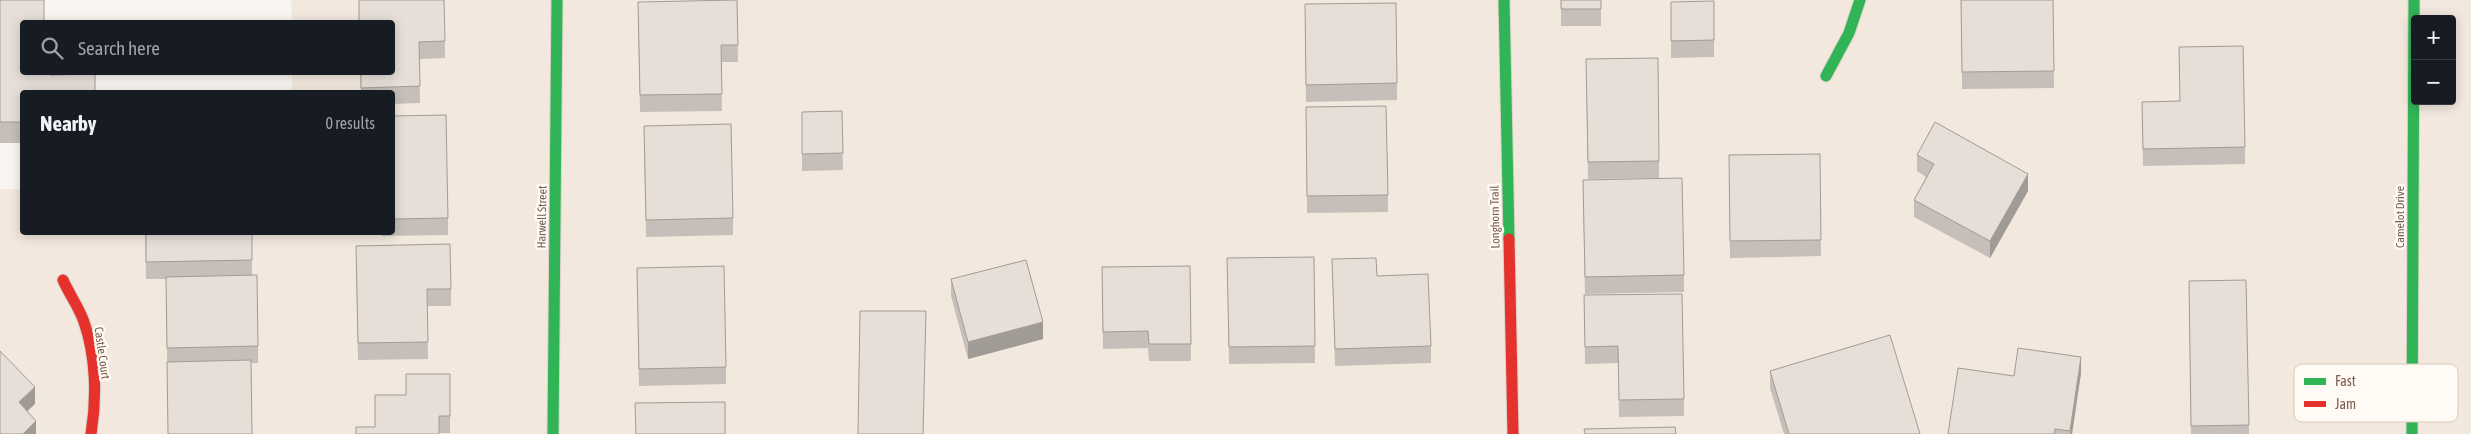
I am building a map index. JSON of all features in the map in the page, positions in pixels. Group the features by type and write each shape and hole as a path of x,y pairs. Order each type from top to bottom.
{"street":[{"name":"Harwell Street","path":"553,434 557,0"},
{"name":"Longhorn Trail","path":"1504,0 1513,434"},
{"path":"1826,76 1849,33 1860,0"},
{"name":"Camelot Drive","path":"2412,364 2414,0"},
{"name":"Castle Court","path":"62,280 84,322 86,330 93,373 94,423 92,434"}],"shaded area":[{"path":"291,0 2471,0 2471,434 0,434 0,189 20,189 20,235 395,235 395,90 292,90 292,75 395,75 395,20 292,20"}],"building":[{"path":"0,0 44,0 44,20 20,20 20,75 95,75 95,90 20,90 20,122 0,122"},
{"path":"359,0 444,0 445,41 419,42 420,86 361,88 361,75 395,75 395,20 359,20"},
{"path":"737,0 738,45 721,45 722,94 640,95 638,2"},
{"path":"1561,0 1601,0 1601,9 1561,9"},
{"path":"1961,0 2053,0 2054,71 1962,72"},
{"path":"1714,1 1714,40 1671,41 1671,2"},
{"path":"1396,3 1397,83 1306,85 1305,4"},
{"path":"2243,46 2245,147 2143,149 2142,102 2180,101 2179,47"},
{"path":"1658,58 1659,161 1588,162 1586,59"},
{"path":"1386,106 1388,195 1307,196 1306,107"},
{"path":"842,111 843,153 802,154 802,112"},
{"path":"446,115 448,218 395,219 395,116"},
{"path":"1935,122 2028,174 1990,241 1914,200 1934,164 1917,155"},
{"path":"731,124 733,218 646,220 644,126"},
{"path":"1820,154 1821,240 1730,241 1729,155"},
{"path":"1682,178 1684,275 1585,277 1583,180"},
{"path":"146,235 252,235 252,260 146,262"},
{"path":"450,244 451,289 427,289 428,342 358,343 356,246"},
{"path":"1314,257 1315,346 1229,347 1227,258"},
{"path":"1376,258 1377,276 1428,274 1431,346 1335,349 1332,259"},
{"path":"1026,260 1043,322 968,342 951,279"},
{"path":"724,266 726,367 639,369 637,268"},
{"path":"1190,266 1191,344 1149,344 1148,331 1103,332 1102,267"},
{"path":"257,275 258,346 167,348 166,277"},
{"path":"2246,280 2249,425 2191,426 2189,281"},
{"path":"1682,294 1684,399 1619,400 1618,346 1585,347 1584,295"},
{"path":"860,311 926,311 923,434 858,434"},
{"path":"1890,335 1920,434 1789,434 1770,371"},
{"path":"2018,348 2081,357 2070,431 2055,429 2054,434 1948,434 1958,368 2014,376"},
{"path":"0,351 35,387 19,402 36,421 23,434 0,434"},
{"path":"251,360 252,434 168,434 167,362"},
{"path":"406,374 450,374 450,416 439,416 439,434 356,434 356,427 375,427 375,395 406,395"},
{"path":"725,402 725,434 636,434 635,403"},
{"path":"1675,427 1676,434 1585,434 1584,429"}],"traffic: fast":[{"path":"553,434 557,0"},
{"path":"1504,0 1509,239"},
{"path":"1826,76 1849,33 1860,0"},
{"path":"2412,364 2414,0"},
{"path":"2412,422 2412,434"}],"traffic: jam":[{"path":"1509,239 1513,434"},
{"path":"63,280 82,316 91,349 95,392 91,434"}]}
